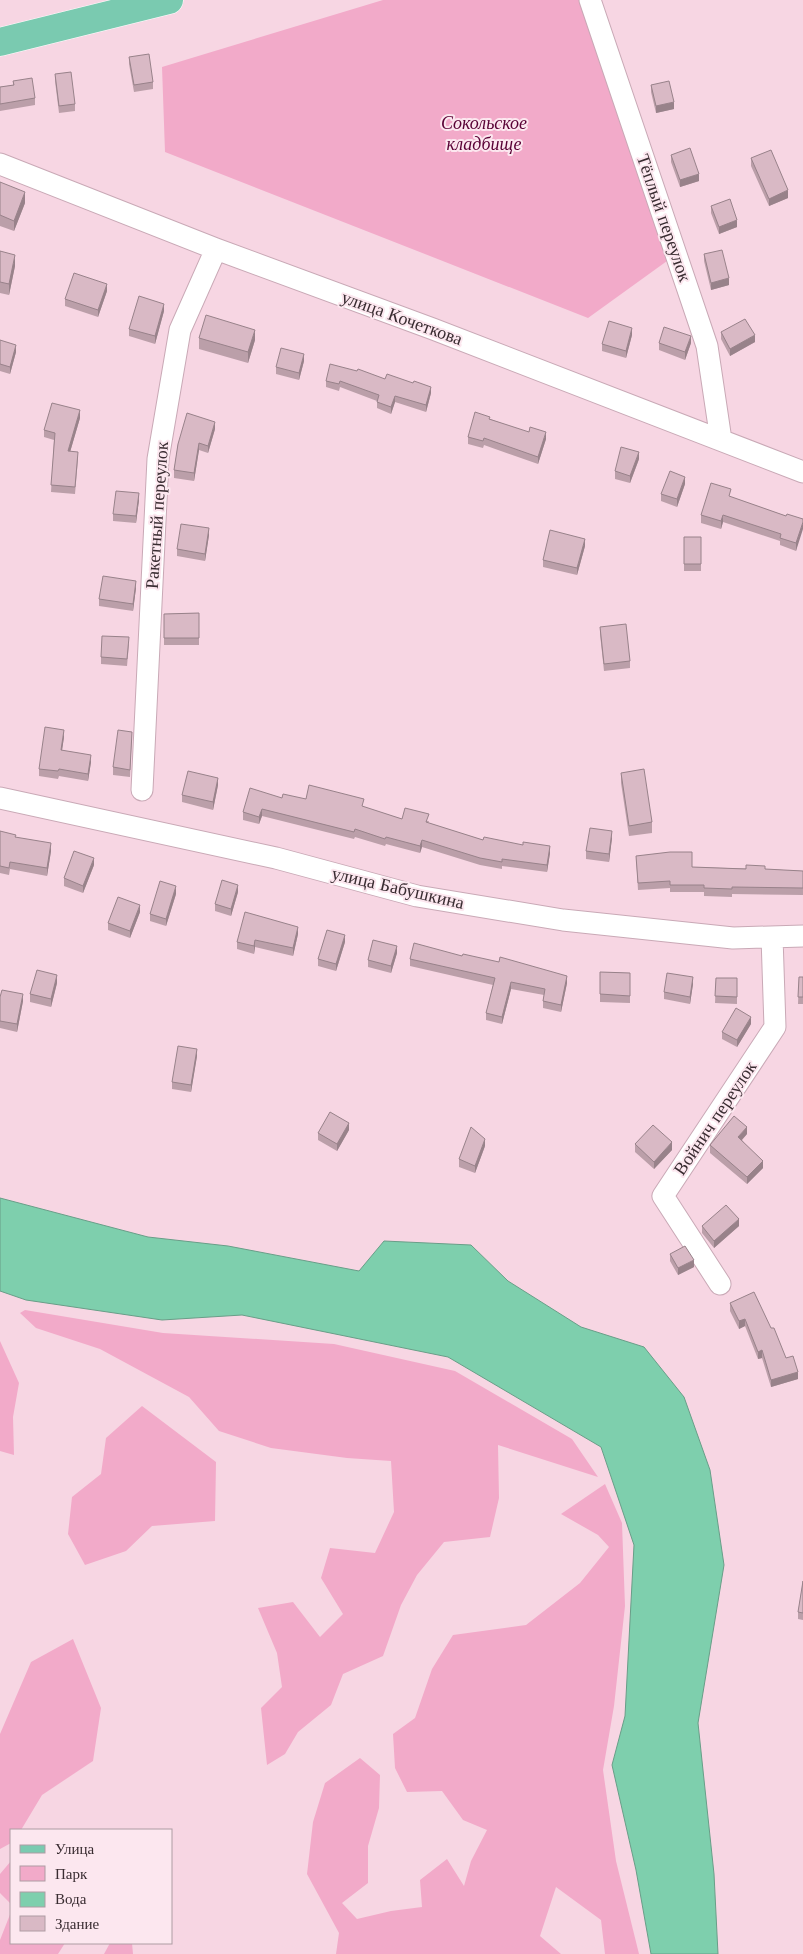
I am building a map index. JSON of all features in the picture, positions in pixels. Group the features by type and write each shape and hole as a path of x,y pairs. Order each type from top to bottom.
{"main road":[{"path":"0,42 169,0"}],"street":[{"name":"Тёплый переулок","path":"590,0 708,346 721,440"},
{"name":"улица Кочеткова","path":"0,164 216,249 803,472"},
{"name":"Ракетный переулок","path":"142,790 158,459 180,330 216,249"},
{"name":"улица Бабушкина","path":"0,798 276,858 417,896 563,920 734,938 803,936"},
{"name":"Войнич переулок","path":"720,1284 663,1196 775,1027 772,937"}],"green space":[{"name":"Сокольское кладбище","path":"383,0 580,0 667,261 588,318 165,152 162,67"},
{"path":"25,1310 163,1333 334,1344 455,1371 572,1439 598,1477 498,1445 499,1498 490,1537 444,1542 417,1575 401,1605 383,1656 343,1674 331,1705 298,1732 285,1754 267,1765 261,1708 282,1687 277,1653 258,1608 293,1602 320,1637 343,1614 321,1578 330,1548 375,1553 394,1512 391,1461 347,1458 271,1448 219,1431 189,1397 100,1349 36,1328 20,1313"},
{"path":"0,1341 19,1383 13,1417 14,1455 0,1451"},
{"path":"142,1406 216,1462 215,1521 152,1526 126,1551 85,1565 68,1534 72,1497 101,1474 106,1438"},
{"path":"605,1484 622,1523 625,1606 614,1706 603,1770 616,1861 639,1954 605,1954 601,1920 556,1887 540,1936 561,1954 336,1954 339,1933 307,1874 313,1822 325,1783 360,1758 380,1775 379,1808 368,1846 368,1883 342,1903 357,1919 391,1911 422,1907 420,1880 447,1859 464,1886 471,1861 487,1830 463,1820 442,1791 407,1792 395,1768 393,1734 415,1718 432,1669 453,1635 526,1625 580,1583 609,1547 598,1535 561,1514"},
{"path":"73,1639 101,1708 93,1761 42,1795 22,1829 10,1829 10,1844 0,1849 0,1734 31,1662"},
{"path":"10,1862 10,1903 0,1893 0,1874"},
{"path":"10,1915 10,1944 64,1944 58,1954 0,1954 0,1940"},
{"path":"109,1944 132,1944 133,1954 104,1954"}],"water":[{"path":"0,1198 148,1237 228,1246 359,1271 384,1241 471,1245 508,1281 581,1327 644,1347 684,1397 710,1470 724,1565 698,1723 714,1874 718,1954 651,1954 636,1870 612,1765 625,1716 634,1545 601,1447 448,1357 242,1315 162,1320 26,1300 0,1291"}],"building":[{"path":"149,54 153,82 134,85 129,57"},
{"path":"71,72 75,104 59,106 55,74"},
{"path":"32,78 35,98 0,104 0,87 14,85 13,81"},
{"path":"669,81 674,102 656,106 651,85"},
{"path":"690,148 699,174 680,180 671,155"},
{"path":"771,150 788,190 769,199 751,158"},
{"path":"0,182 25,192 14,221 0,215"},
{"path":"730,199 737,220 719,227 711,206"},
{"path":"722,250 729,278 711,283 704,254"},
{"path":"0,251 15,255 9,284 0,282"},
{"path":"74,273 107,284 98,310 65,299"},
{"path":"139,296 164,304 155,336 129,329"},
{"path":"206,315 255,330 248,352 199,338"},
{"path":"745,319 755,335 730,349 721,332"},
{"path":"609,321 632,328 626,351 602,344"},
{"path":"664,327 691,336 685,352 659,343"},
{"path":"0,340 16,345 10,367 0,364"},
{"path":"281,348 304,354 299,373 276,367"},
{"path":"330,364 357,371 358,369 385,379 387,374 431,387 426,405 395,396 391,407 377,402 379,395 340,381 339,384 326,381"},
{"path":"52,403 80,410 68,451 78,452 75,487 51,485 55,433 44,430"},
{"path":"475,412 490,417 489,419 529,432 530,427 546,432 538,457 484,438 483,441 468,437"},
{"path":"187,413 215,422 208,446 199,443 194,473 174,470 178,444"},
{"path":"621,447 639,452 630,476 615,471"},
{"path":"670,471 685,477 677,499 661,494"},
{"path":"711,483 731,489 729,496 786,516 787,514 803,519 796,543 780,538 781,534 723,515 721,521 701,515"},
{"path":"116,491 139,493 136,516 113,514"},
{"path":"181,524 209,528 205,554 177,549"},
{"path":"550,530 585,539 577,568 543,560"},
{"path":"684,537 701,537 701,564 684,564"},
{"path":"103,576 136,581 133,604 99,599"},
{"path":"199,613 199,638 164,638 164,614"},
{"path":"626,624 630,661 604,664 600,627"},
{"path":"102,636 129,637 127,659 101,657"},
{"path":"45,727 64,730 61,750 91,755 88,774 59,769 58,771 39,769"},
{"path":"118,730 132,732 130,770 113,767"},
{"path":"644,769 652,822 629,826 621,773"},
{"path":"188,771 218,778 213,802 182,795"},
{"path":"309,785 364,799 362,806 402,819 405,808 429,814 426,822 483,840 484,837 523,845 523,842 550,846 547,865 502,859 502,862 480,858 422,840 420,846 386,837 385,839 355,829 354,832 262,809 259,817 243,812 250,788 282,798 283,794 306,799"},
{"path":"590,828 612,831 609,854 586,851"},
{"path":"0,831 16,835 15,837 51,843 47,868 10,862 9,868 0,866"},
{"path":"74,851 94,858 83,886 64,878"},
{"path":"670,852 692,852 692,867 746,869 746,865 765,866 765,869 803,871 803,888 732,887 732,889 704,888 704,885 670,885 670,881 638,883 636,856"},
{"path":"222,880 238,885 231,909 215,904"},
{"path":"160,881 176,886 166,919 150,914"},
{"path":"118,897 140,905 130,931 108,923"},
{"path":"245,912 298,927 293,948 255,940 254,946 237,942"},
{"path":"327,930 345,935 336,964 318,959"},
{"path":"373,940 397,946 391,966 368,960"},
{"path":"414,943 462,956 463,954 499,962 500,957 567,976 561,1005 543,1001 545,989 511,982 502,1017 486,1013 495,978 410,959"},
{"path":"37,970 57,975 51,999 30,994"},
{"path":"600,972 630,973 630,996 600,994"},
{"path":"667,973 693,977 690,997 664,992"},
{"path":"799,977 803,977 803,997 798,997"},
{"path":"716,978 737,978 737,997 715,996"},
{"path":"2,990 23,994 17,1024 0,1021 0,997"},
{"path":"736,1008 751,1017 737,1040 722,1032"},
{"path":"178,1046 197,1049 191,1085 172,1082"},
{"path":"330,1112 349,1123 337,1144 318,1133"},
{"path":"734,1116 747,1127 738,1137 763,1161 747,1177 710,1145"},
{"path":"653,1125 672,1142 654,1162 635,1144"},
{"path":"471,1127 485,1139 475,1166 459,1159"},
{"path":"726,1205 739,1219 714,1241 702,1226"},
{"path":"685,1246 694,1260 678,1268 670,1254"},
{"path":"754,1292 771,1328 774,1328 786,1358 793,1356 798,1372 771,1380 762,1350 758,1352 745,1319 739,1321 730,1303"},
{"path":"803,1581 803,1613 798,1612"}]}
